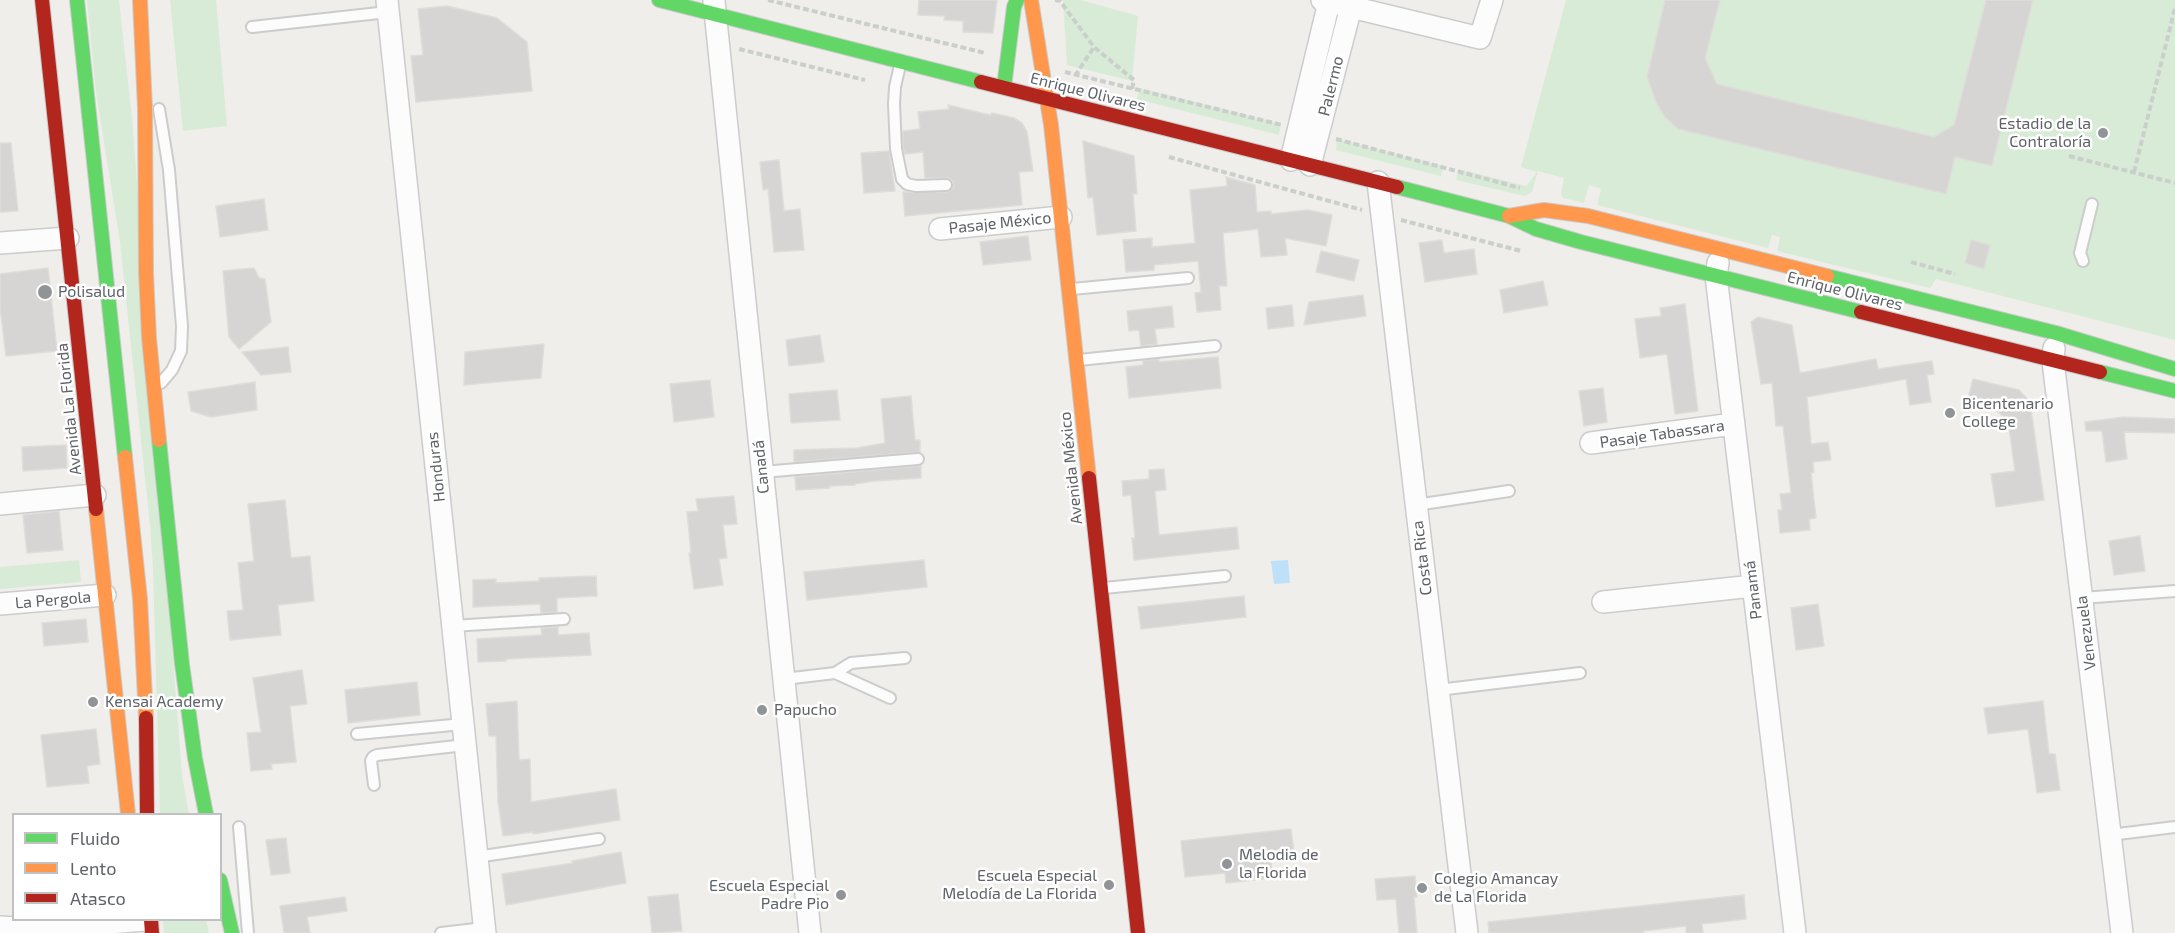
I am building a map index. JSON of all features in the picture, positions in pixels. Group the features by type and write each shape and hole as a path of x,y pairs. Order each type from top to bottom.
{"main road":[{"name":"Avenida La Florida","path":"42,0 128,813"},
{"path":"77,0 140,599 145,681 147,813"},
{"path":"140,0 145,108 147,283 154,393 182,664 195,758 206,813"},
{"name":"Enrique Olivares","path":"658,0 714,7 901,61 1509,216 1536,229 1581,242 2175,391"},
{"path":"1004,87 1017,0"},
{"name":"Avenida México","path":"1031,0 1048,99 1138,933"},
{"name":"Enrique Olivares","path":"1509,216 1544,210 1563,212 1720,248 2056,333 2175,369"},
{"path":"222,889 232,933"}],"street":[{"path":"1326,1 1480,38 1492,0"},
{"name":"Palermo","path":"1308,132 1326,1"},
{"name":"Honduras","path":"387,6 484,930"},
{"name":"Canadá","path":"714,7 810,933"},
{"name":"Palermo","path":"1300,163 1308,132 1351,7"},
{"name":"Costa Rica","path":"1377,182 1467,933"},
{"name":"Pasaje México","path":"940,229 1061,216"},
{"path":"0,243 68,238"},
{"name":"Panamá","path":"1720,248 1716,276 1795,933"},
{"name":"Venezuela","path":"2056,333 2053,361 2122,933"},
{"name":"Pasaje Tabassara","path":"1591,444 1733,424"},
{"path":"0,504 95,495"},
{"path":"1603,602 1753,586"},
{"name":"La Pergola","path":"0,604 105,595"},
{"path":"0,927 35,929 133,921"}],"lane":[{"path":"252,27 387,6"},
{"path":"142,34 157,100 169,170 182,326 181,351 172,370 154,393"},
{"path":"901,61 894,104 896,149 902,179 907,184 916,186 946,185"},
{"path":"2083,261 2080,252 2092,204"},
{"path":"1069,289 1188,278"},
{"path":"1076,361 1215,346"},
{"path":"762,472 918,459"},
{"path":"1416,505 1509,491"},
{"path":"1101,588 1225,576"},
{"path":"2082,598 2175,591"},
{"path":"452,626 564,619"},
{"path":"783,679 835,673 851,663 905,658"},
{"path":"835,673 890,698"},
{"path":"1438,690 1580,674"},
{"path":"357,734 463,724"},
{"path":"374,785 371,761 377,755 465,745"},
{"path":"239,826 248,933"},
{"path":"2110,835 2175,827"},
{"path":"476,857 599,839"},
{"path":"441,933 484,930"}],"path":[{"path":"768,0 1008,58"},
{"path":"1055,0 1060,1 1094,47 1134,80 1132,88"},
{"path":"2134,172 2175,8"},
{"path":"1075,75 1094,47"},
{"path":"1042,66 1308,132 1522,189"},
{"path":"2069,156 2175,183"},
{"path":"1911,262 1955,274"}],"green space":[{"path":"87,0 119,0 132,118 182,776 189,813 160,813 150,525 120,242 96,92"},
{"path":"170,0 216,0 227,126 183,131"},
{"path":"1063,0 1081,0 1138,16 1132,81 1067,65"},
{"path":"1566,0 2175,0 2175,340 1936,279 1930,288 1777,251 1780,237 1772,235 1768,248 1597,205 1601,189 1589,185 1584,203 1563,198 1561,195 1564,178 1538,171 1532,192 1525,196 1456,180 1459,169 1526,186 1537,172 1521,167"},
{"path":"1140,88 1281,124 1279,135 1137,99"},
{"path":"1337,139 1443,166 1441,176 1336,150"},
{"path":"79,560 81,582 0,589 0,567"},
{"path":"163,921 206,921 209,933 164,933"}],"water":[{"path":"1288,560 1290,583 1274,584 1271,561"}],"building":[{"path":"919,0 997,0 993,33 963,32 963,21 944,20 945,16 918,15"},
{"path":"1665,0 1720,0 1705,58 1717,84 1934,137 1954,125 1986,0 2033,0 1992,166 1955,157 1946,194 1678,129 1665,117 1656,102 1647,77"},
{"path":"447,6 497,18 527,42 532,91 416,102 411,56 423,55 418,9"},
{"path":"948,105 1014,118 1022,123 1027,132 1033,171 1019,172 1022,205 905,216 903,192 946,192 953,188 953,182 949,178 925,178 923,152 905,154 903,148 903,131 920,129 918,112 949,109"},
{"path":"1083,141 1134,156 1137,194 1133,194 1136,231 1097,235 1093,197 1088,198"},
{"path":"0,143 11,143 18,211 0,212"},
{"path":"889,151 895,191 864,193 861,153"},
{"path":"779,160 784,211 800,209 804,250 774,252 768,189 763,190 760,162"},
{"path":"1226,177 1255,185 1257,212 1271,211 1271,214 1308,210 1332,215 1326,246 1285,238 1287,255 1261,257 1258,229 1223,233 1227,286 1219,286 1221,310 1197,312 1195,293 1201,292 1198,261 1154,265 1154,270 1126,272 1123,240 1152,238 1152,247 1195,243 1190,190 1227,186"},
{"path":"264,199 268,230 220,237 216,206"},
{"path":"1028,236 1031,260 983,265 980,242"},
{"path":"1442,240 1444,253 1474,249 1477,274 1425,282 1419,243"},
{"path":"1971,240 1990,245 1984,269 1965,263"},
{"path":"1321,251 1359,260 1354,281 1316,272"},
{"path":"48,268 57,351 6,356 0,308 0,274"},
{"path":"254,268 259,278 265,279 271,322 239,349 229,337 223,271"},
{"path":"1543,281 1548,305 1504,313 1500,290"},
{"path":"1363,295 1366,316 1304,325 1309,302"},
{"path":"1685,304 1698,411 1675,414 1667,354 1640,358 1635,319 1661,316 1660,308"},
{"path":"1292,305 1294,326 1268,329 1266,308"},
{"path":"1172,306 1174,327 1155,329 1157,344 1141,346 1139,330 1129,331 1127,311"},
{"path":"1758,317 1792,325 1800,373 1876,359 1878,369 1932,361 1934,374 1927,375 1931,402 1910,405 1906,379 1807,397 1811,444 1828,442 1831,460 1813,462 1814,472 1811,473 1816,518 1809,519 1810,530 1780,533 1778,510 1782,510 1780,494 1791,493 1783,426 1776,426 1772,383 1761,384 1751,322"},
{"path":"820,335 824,362 789,366 786,340"},
{"path":"544,344 541,378 464,385 465,352"},
{"path":"288,347 291,372 261,375 242,352"},
{"path":"1218,357 1221,388 1129,398 1126,367 1143,365 1143,361 1159,359 1159,362"},
{"path":"1973,379 2019,390 2030,402 2044,500 1996,507 1991,474 2015,471 2009,428 2005,418 1997,411 1967,403"},
{"path":"710,380 714,417 674,422 670,384"},
{"path":"255,382 257,410 211,417 191,411 188,392"},
{"path":"1603,388 1607,422 1584,426 1579,391"},
{"path":"837,390 840,420 791,423 789,394"},
{"path":"911,396 915,440 920,440 920,452 794,462 794,450 857,448 885,443 881,399"},
{"path":"2124,417 2175,419 2175,433 2124,432 2127,459 2106,462 2102,431 2086,431 2085,422"},
{"path":"66,445 67,468 23,471 22,447"},
{"path":"921,466 921,478 796,490 795,477"},
{"path":"1164,469 1166,490 1155,491 1159,535 1237,527 1239,549 1134,560 1132,538 1135,538 1131,495 1123,496 1122,481 1149,479 1149,470"},
{"path":"734,496 737,524 723,525 727,558 719,559 723,585 694,589 687,512 698,511 696,499"},
{"path":"285,500 291,558 310,556 314,601 278,605 281,635 230,640 227,611 243,610 238,563 254,561 248,504"},
{"path":"59,511 63,550 27,553 23,515"},
{"path":"2140,536 2145,571 2114,575 2109,541"},
{"path":"924,560 927,587 807,600 804,572"},
{"path":"596,576 597,596 557,598 557,612 541,613 540,604 473,607 473,580 496,579 496,583 539,581 539,578"},
{"path":"1244,596 1246,617 1141,629 1138,607"},
{"path":"1818,604 1824,646 1796,650 1791,608"},
{"path":"86,619 88,642 44,646 42,623"},
{"path":"558,627 558,635 589,633 591,655 478,662 477,639 542,635 541,628"},
{"path":"302,670 307,704 290,706 296,762 271,764 272,769 251,771 247,733 261,732 253,678"},
{"path":"417,682 420,715 348,723 345,690"},
{"path":"517,701 519,760 530,759 531,802 616,789 620,820 533,834 533,832 503,836 498,802 496,736 489,736 486,704"},
{"path":"2043,701 2049,754 2055,754 2060,790 2037,793 2028,729 1988,734 1984,708"},
{"path":"96,729 100,764 87,766 89,783 47,787 41,735"},
{"name":"Melodia de la Florida","path":"1291,829 1294,853 1270,855 1273,878 1226,883 1225,873 1185,877 1181,841"},
{"path":"286,838 290,873 271,875 266,840"},
{"path":"621,852 626,883 506,905 502,874 573,863 572,861"},
{"path":"1415,876 1417,933 1399,933 1396,899 1377,900 1375,879"},
{"path":"678,894 682,931 652,933 648,897"},
{"path":"1744,895 1746,919 1702,924 1703,933 1686,933 1686,926 1643,931 1644,933 1489,933 1488,922"},
{"path":"345,897 347,911 307,917 310,933 284,933 280,906"}],"traffic: fast":[{"path":"77,0 125,457"},
{"path":"659,0 981,82"},
{"path":"1004,87 1014,7 1017,0"},
{"path":"1397,187 1509,216 1536,229 1581,242 1861,312"},
{"path":"1827,276 2056,333 2175,369"},
{"path":"2100,372 2175,391"},
{"path":"159,440 182,664 195,758 206,813"},
{"path":"222,889 232,933"}],"traffic: slow":[{"path":"140,0 145,108 146,273 149,338 159,440"},
{"path":"1031,0 1051,125 1089,478"},
{"path":"1509,216 1544,210 1588,216 1827,276"},
{"path":"125,457 140,599 146,718"},
{"path":"96,509 128,813"}],"traffic: jam":[{"path":"42,0 96,509"},
{"path":"981,82 1397,187"},
{"path":"1861,312 2100,372"},
{"path":"1089,478 1138,933"},
{"path":"146,718 147,813"},
{"path":"151,921 152,933"}],"place":[{"name":"Estadio de la Contraloría","path":"2103,133"},
{"name":"Polisalud","path":"45,292"},
{"name":"Bicentenario College","path":"1950,413"},
{"name":"Kensai Academy","path":"93,702"},
{"name":"Papucho","path":"762,710"},
{"name":"Melodia de la Florida","path":"1227,864"},
{"name":"Escuela Especial Melodía de La Florida","path":"1109,885"},
{"name":"Colegio Amancay de La Florida","path":"1422,888"},
{"name":"Escuela Especial Padre Pio","path":"841,895"}]}
